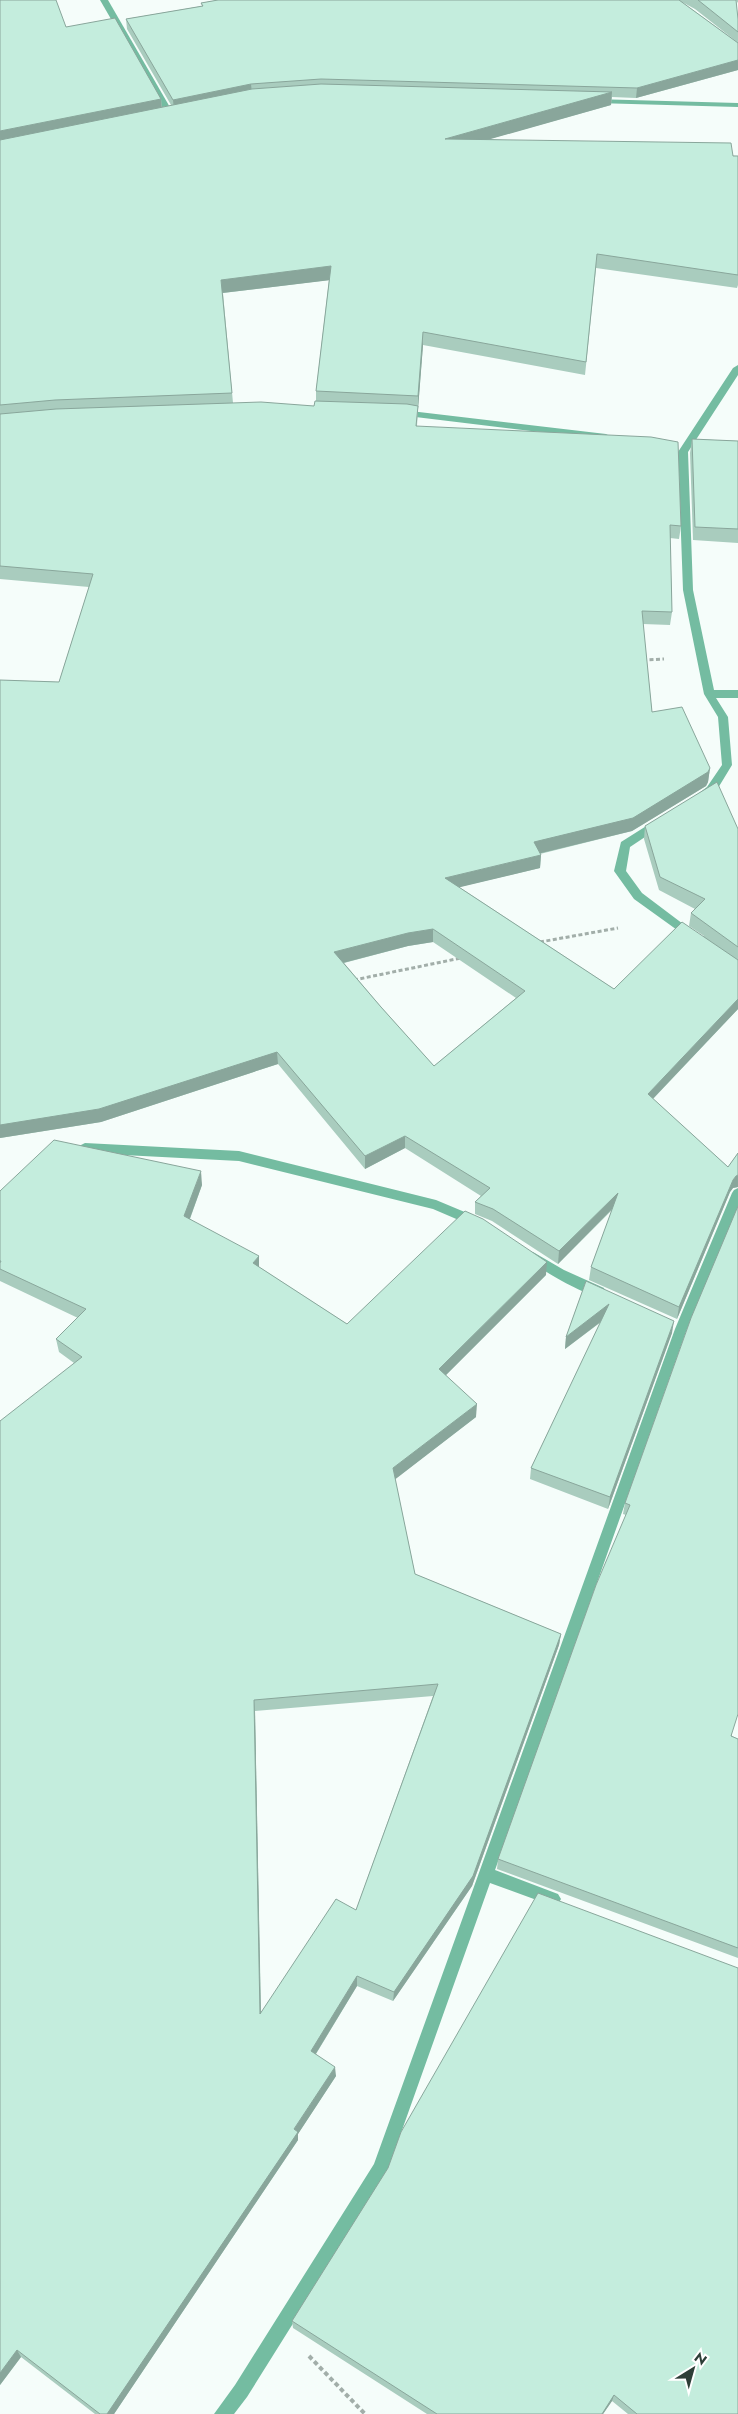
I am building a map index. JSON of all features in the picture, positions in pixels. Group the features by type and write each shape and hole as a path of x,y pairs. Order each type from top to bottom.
{"street":[{"path":"104,0 176,115 162,117"},
{"path":"589,101 738,105"},
{"path":"695,800 711,790 727,765 723,717 709,694 688,590 678,451 738,368"},
{"path":"387,413 612,438"},
{"path":"709,694 738,694"},
{"path":"671,814 625,845 620,871 638,896 699,941"},
{"path":"85,1148 239,1156 436,1205 486,1227"},
{"path":"223,2414 241,2390 380,2169 677,1327 738,1193"},
{"path":"519,1248 559,1274 611,1297"},
{"path":"485,1874 566,1904"}],"path":[{"path":"634,660 702,659"},
{"path":"530,944 667,918"},
{"path":"348,981 463,957"},
{"path":"280,2326 365,2414"}],"building":[{"path":"0,0 56,0 66,27 115,18 161,99 0,131"},
{"path":"218,0 679,0 738,43 738,60 637,88 321,79 251,84 173,100 126,19 203,6 201,3"},
{"path":"698,0 736,0 738,32"},
{"path":"321,84 612,92 445,139 731,143 733,156 738,156 738,275 597,254 586,362 423,332 418,396 316,391 331,266 221,280 232,393 55,400 0,405 0,140 252,89"},
{"path":"315,401 407,404 418,406 416,426 651,437 678,442 681,526 670,525 672,612 642,611 652,712 682,707 710,768 708,772 633,818 534,842 541,855 445,878 614,989 682,922 738,960 738,999 648,1094 728,1167 738,1153 738,1175 733,1180 679,1307 591,1267 618,1193 559,1251 493,1209 475,1202 490,1188 405,1136 365,1156 277,1052 99,1109 0,1125 0,680 59,682 93,574 0,566 0,414 56,409 261,402 314,406","holes":["433,929 525,991 434,1066 334,952 408,933"]},
{"path":"692,439 738,441 738,529 695,527"},
{"path":"717,782 738,829 738,947 691,913 705,899 660,877 645,826"},
{"path":"54,1140 201,1171 184,1216 259,1256 253,1263 347,1324 465,1211 483,1219 547,1262 439,1369 477,1404 393,1468 415,1574 561,1634 473,1876 394,1992 357,1976 311,2051 335,2067 294,2129 298,2132 107,2414 100,2414 17,2350 0,2373 0,1421 82,1357 56,1339 86,1309 0,1269 0,1191","holes":["438,1684 356,1910 336,1899 260,2014 254,1700"]},
{"path":"738,1206 738,1714 731,1736 738,1739 738,1948 498,1859 596,1585 630,1505 625,1503 691,1318"},
{"path":"586,1281 674,1321 610,1497 531,1468 609,1304 566,1337"},
{"path":"538,1893 738,1968 738,2414 637,2414 614,2395 602,2414 437,2414 292,2321 388,2168 401,2132"}]}
